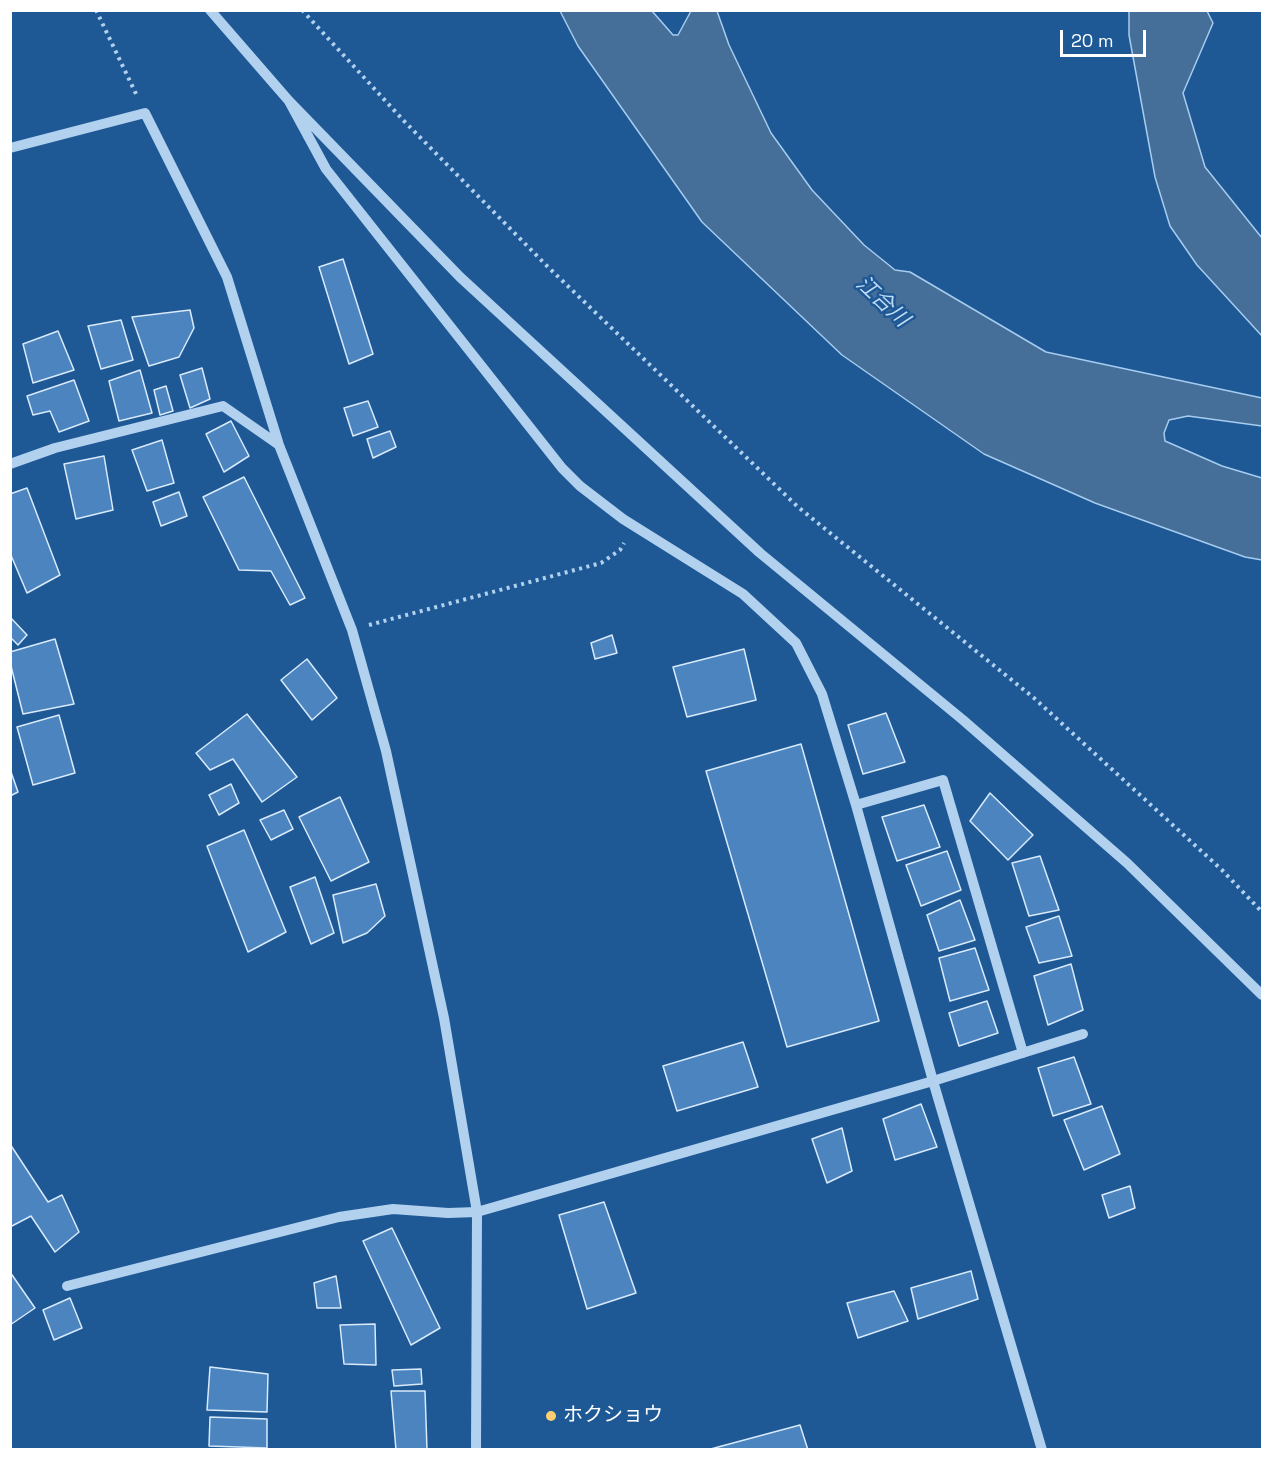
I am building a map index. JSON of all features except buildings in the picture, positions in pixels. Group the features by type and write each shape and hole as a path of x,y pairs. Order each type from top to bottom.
{"street":[{"path":"210,10 289,101 460,277 760,554 963,720 1127,863 1263,995"},
{"path":"289,101 326,169 562,468 580,486 623,519 743,594 796,643 822,694 1041,1449"},
{"path":"10,148 145,113 227,277 279,445 352,630 386,751 441,1007 477,1212 476,1449"},
{"path":"10,464 55,448 224,406 279,445"},
{"path":"856,806 943,780 1023,1053"},
{"path":"67,1286 339,1217 393,1209 448,1213 477,1212 933,1081 1083,1034"}],"path":[{"path":"96,10 145,113"},
{"path":"302,10 404,121 540,259 798,507 1034,698 1222,870 1263,912"},
{"path":"352,630 601,563 620,550 626,539 623,519"}],"water":[{"name":"江合川","path":"560,11 652,11 673,35 678,35 691,11 717,11 729,45 771,133 812,190 864,245 895,270 910,272 1046,352 1262,398 1262,426 1188,416 1169,420 1164,433 1165,441 1222,466 1262,478 1262,560 1245,557 1095,503 984,454 842,355 702,222 578,46"},
{"path":"1129,11 1207,11 1213,23 1183,93 1205,167 1262,238 1262,336 1197,265 1170,226 1155,177 1129,35"}],"place":[{"name":"ホクショウ","path":"551,1416"}]}
